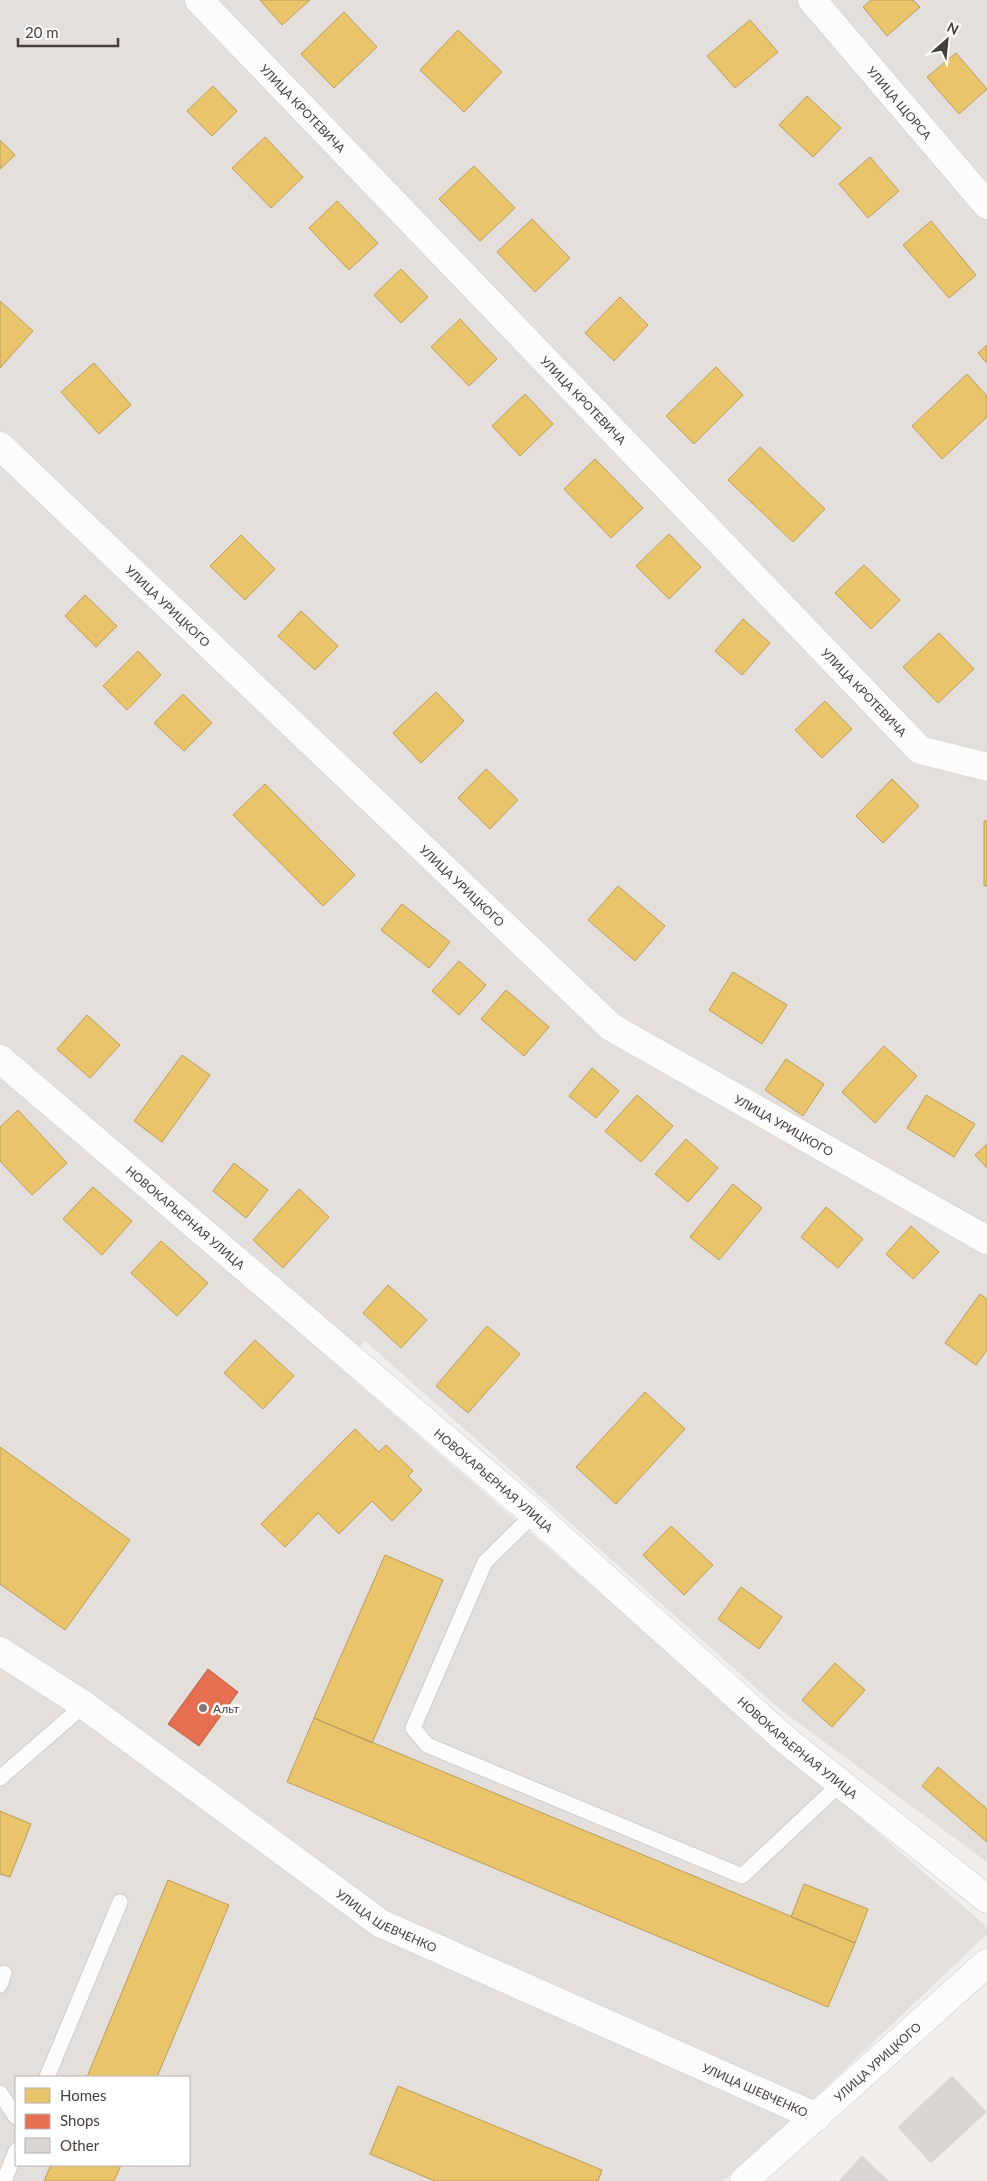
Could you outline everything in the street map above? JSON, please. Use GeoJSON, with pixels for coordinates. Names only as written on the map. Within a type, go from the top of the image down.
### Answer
{"type":"FeatureCollection","features":[{"type":"Feature","properties":{"kind":"street","name":"УЛИЦА КРОТЕВИЧА"},"geometry":{"type":"LineString","coordinates":[[199,0],[920,750],[987,767]]}},
{"type":"Feature","properties":{"kind":"street","name":"УЛИЦА ЩОРСА"},"geometry":{"type":"LineString","coordinates":[[812,0],[987,205]]}},
{"type":"Feature","properties":{"kind":"street","name":"УЛИЦА УРИЦКОГО"},"geometry":{"type":"LineString","coordinates":[[0,446],[611,1027],[987,1240]]}},
{"type":"Feature","properties":{"kind":"street","name":"НОВОКАРЬЕРНАЯ УЛИЦА"},"geometry":{"type":"LineString","coordinates":[[0,1059],[534,1514],[787,1741],[987,1900]]}},
{"type":"Feature","properties":{"kind":"street","name":"УЛИЦА ШЕВЧЕНКО"},"geometry":{"type":"LineString","coordinates":[[0,1651],[84,1705],[380,1923],[817,2117]]}},
{"type":"Feature","properties":{"kind":"street","name":"УЛИЦА УРИЦКОГО"},"geometry":{"type":"LineString","coordinates":[[744,2181],[987,1962]]}},
{"type":"Feature","properties":{"kind":"lane"},"geometry":{"type":"LineString","coordinates":[[534,1514],[485,1562],[413,1728],[427,1745],[742,1876],[840,1784]]}},
{"type":"Feature","properties":{"kind":"lane"},"geometry":{"type":"LineString","coordinates":[[0,1778],[84,1705]]}},
{"type":"Feature","properties":{"kind":"lane"},"geometry":{"type":"LineString","coordinates":[[47,2076],[120,1902]]}},
{"type":"Feature","properties":{"kind":"lane"},"geometry":{"type":"LineString","coordinates":[[0,2094],[15,2116]]}},
{"type":"Feature","properties":{"kind":"lane"},"geometry":{"type":"LineString","coordinates":[[4,2181],[15,2154]]}},
{"type":"Feature","properties":{"kind":"shaded area"},"geometry":{"type":"Polygon","coordinates":[[[0,0],[987,0],[987,1862],[781,1710],[365,1341],[340,1368],[987,1927],[987,1934],[759,2151],[723,2181],[0,2181],[0,0]]]}},
{"type":"Feature","properties":{"kind":"building: Homes"},"geometry":{"type":"Polygon","coordinates":[[[260,0],[310,0],[282,25],[260,0]]]}},
{"type":"Feature","properties":{"kind":"building: Homes"},"geometry":{"type":"Polygon","coordinates":[[[871,0],[913,0],[920,7],[887,36],[863,7],[871,0]]]}},
{"type":"Feature","properties":{"kind":"building: Homes"},"geometry":{"type":"Polygon","coordinates":[[[344,12],[377,47],[334,88],[301,54],[344,12]]]}},
{"type":"Feature","properties":{"kind":"building: Homes"},"geometry":{"type":"Polygon","coordinates":[[[750,20],[778,52],[735,88],[707,56],[750,20]]]}},
{"type":"Feature","properties":{"kind":"building: Homes"},"geometry":{"type":"Polygon","coordinates":[[[458,30],[502,72],[464,112],[420,70],[458,30]]]}},
{"type":"Feature","properties":{"kind":"building: Homes"},"geometry":{"type":"Polygon","coordinates":[[[956,53],[987,89],[959,114],[927,77],[956,53]]]}},
{"type":"Feature","properties":{"kind":"building: Homes"},"geometry":{"type":"Polygon","coordinates":[[[213,86],[237,111],[212,136],[187,111],[213,86]]]}},
{"type":"Feature","properties":{"kind":"building: Homes"},"geometry":{"type":"Polygon","coordinates":[[[807,96],[841,128],[813,157],[779,125],[807,96]]]}},
{"type":"Feature","properties":{"kind":"building: Homes"},"geometry":{"type":"Polygon","coordinates":[[[265,137],[303,177],[271,208],[232,168],[265,137]]]}},
{"type":"Feature","properties":{"kind":"building: Homes"},"geometry":{"type":"Polygon","coordinates":[[[0,140],[15,155],[0,169],[0,140]]]}},
{"type":"Feature","properties":{"kind":"building: Homes"},"geometry":{"type":"Polygon","coordinates":[[[870,157],[899,191],[868,218],[839,184],[870,157]]]}},
{"type":"Feature","properties":{"kind":"building: Homes"},"geometry":{"type":"Polygon","coordinates":[[[474,166],[515,208],[480,241],[439,199],[474,166]]]}},
{"type":"Feature","properties":{"kind":"building: Homes"},"geometry":{"type":"Polygon","coordinates":[[[337,201],[378,243],[349,270],[309,228],[337,201]]]}},
{"type":"Feature","properties":{"kind":"building: Homes"},"geometry":{"type":"Polygon","coordinates":[[[532,219],[570,258],[535,292],[497,252],[532,219]]]}},
{"type":"Feature","properties":{"kind":"building: Homes"},"geometry":{"type":"Polygon","coordinates":[[[931,221],[976,275],[949,298],[903,245],[931,221]]]}},
{"type":"Feature","properties":{"kind":"building: Homes"},"geometry":{"type":"Polygon","coordinates":[[[401,269],[428,297],[401,323],[374,295],[401,269]]]}},
{"type":"Feature","properties":{"kind":"building: Homes"},"geometry":{"type":"Polygon","coordinates":[[[620,297],[648,325],[614,361],[585,333],[620,297]]]}},
{"type":"Feature","properties":{"kind":"building: Homes"},"geometry":{"type":"Polygon","coordinates":[[[0,301],[33,331],[0,368],[0,301]]]}},
{"type":"Feature","properties":{"kind":"building: Homes"},"geometry":{"type":"Polygon","coordinates":[[[460,319],[497,359],[469,386],[431,347],[460,319]]]}},
{"type":"Feature","properties":{"kind":"building: Homes"},"geometry":{"type":"Polygon","coordinates":[[[987,345],[987,363],[978,353],[987,345]]]}},
{"type":"Feature","properties":{"kind":"building: Homes"},"geometry":{"type":"Polygon","coordinates":[[[94,363],[131,405],[99,434],[61,392],[94,363]]]}},
{"type":"Feature","properties":{"kind":"building: Homes"},"geometry":{"type":"Polygon","coordinates":[[[716,367],[743,395],[694,444],[666,416],[716,367]]]}},
{"type":"Feature","properties":{"kind":"building: Homes"},"geometry":{"type":"Polygon","coordinates":[[[967,374],[987,396],[987,417],[942,459],[912,426],[967,374]]]}},
{"type":"Feature","properties":{"kind":"building: Homes"},"geometry":{"type":"Polygon","coordinates":[[[525,394],[553,424],[520,456],[492,426],[525,394]]]}},
{"type":"Feature","properties":{"kind":"building: Homes"},"geometry":{"type":"Polygon","coordinates":[[[760,447],[825,509],[793,542],[728,480],[760,447]]]}},
{"type":"Feature","properties":{"kind":"building: Homes"},"geometry":{"type":"Polygon","coordinates":[[[595,459],[643,508],[611,538],[564,489],[595,459]]]}},
{"type":"Feature","properties":{"kind":"building: Homes"},"geometry":{"type":"Polygon","coordinates":[[[669,534],[701,567],[669,599],[636,566],[669,534]]]}},
{"type":"Feature","properties":{"kind":"building: Homes"},"geometry":{"type":"Polygon","coordinates":[[[241,535],[275,569],[245,600],[210,566],[241,535]]]}},
{"type":"Feature","properties":{"kind":"building: Homes"},"geometry":{"type":"Polygon","coordinates":[[[864,565],[900,600],[871,629],[835,593],[864,565]]]}},
{"type":"Feature","properties":{"kind":"building: Homes"},"geometry":{"type":"Polygon","coordinates":[[[85,595],[117,626],[96,647],[65,616],[85,595]]]}},
{"type":"Feature","properties":{"kind":"building: Homes"},"geometry":{"type":"Polygon","coordinates":[[[301,611],[338,646],[315,670],[278,636],[301,611]]]}},
{"type":"Feature","properties":{"kind":"building: Homes"},"geometry":{"type":"Polygon","coordinates":[[[743,619],[770,643],[742,675],[715,651],[743,619]]]}},
{"type":"Feature","properties":{"kind":"building: Homes"},"geometry":{"type":"Polygon","coordinates":[[[939,633],[974,669],[938,703],[903,667],[939,633]]]}},
{"type":"Feature","properties":{"kind":"building: Homes"},"geometry":{"type":"Polygon","coordinates":[[[138,651],[161,675],[127,710],[103,686],[138,651]]]}},
{"type":"Feature","properties":{"kind":"building: Homes"},"geometry":{"type":"Polygon","coordinates":[[[436,692],[464,721],[421,763],[393,733],[436,692]]]}},
{"type":"Feature","properties":{"kind":"building: Homes"},"geometry":{"type":"Polygon","coordinates":[[[183,694],[212,723],[184,751],[154,723],[183,694]]]}},
{"type":"Feature","properties":{"kind":"building: Homes"},"geometry":{"type":"Polygon","coordinates":[[[825,701],[852,729],[822,758],[795,730],[825,701]]]}},
{"type":"Feature","properties":{"kind":"building: Homes"},"geometry":{"type":"Polygon","coordinates":[[[486,769],[518,800],[490,829],[458,798],[486,769]]]}},
{"type":"Feature","properties":{"kind":"building: Homes"},"geometry":{"type":"Polygon","coordinates":[[[892,779],[919,806],[883,843],[856,816],[892,779]]]}},
{"type":"Feature","properties":{"kind":"building: Homes"},"geometry":{"type":"Polygon","coordinates":[[[265,784],[355,875],[323,906],[233,815],[265,784]]]}},
{"type":"Feature","properties":{"kind":"building: Homes"},"geometry":{"type":"Polygon","coordinates":[[[984,821],[987,821],[987,886],[984,886],[984,821]]]}},
{"type":"Feature","properties":{"kind":"building: Homes"},"geometry":{"type":"Polygon","coordinates":[[[618,886],[665,926],[635,961],[588,920],[618,886]]]}},
{"type":"Feature","properties":{"kind":"building: Homes"},"geometry":{"type":"Polygon","coordinates":[[[402,904],[450,942],[429,968],[381,930],[402,904]]]}},
{"type":"Feature","properties":{"kind":"building: Homes"},"geometry":{"type":"Polygon","coordinates":[[[459,961],[486,985],[459,1015],[432,991],[459,961]]]}},
{"type":"Feature","properties":{"kind":"building: Homes"},"geometry":{"type":"Polygon","coordinates":[[[733,972],[787,1005],[762,1044],[709,1010],[733,972]]]}},
{"type":"Feature","properties":{"kind":"building: Homes"},"geometry":{"type":"Polygon","coordinates":[[[506,990],[549,1027],[524,1056],[481,1019],[506,990]]]}},
{"type":"Feature","properties":{"kind":"building: Homes"},"geometry":{"type":"Polygon","coordinates":[[[87,1015],[120,1045],[90,1078],[57,1049],[87,1015]]]}},
{"type":"Feature","properties":{"kind":"building: Homes"},"geometry":{"type":"Polygon","coordinates":[[[884,1046],[917,1076],[875,1123],[842,1092],[884,1046]]]}},
{"type":"Feature","properties":{"kind":"building: Homes"},"geometry":{"type":"Polygon","coordinates":[[[182,1055],[210,1075],[162,1142],[134,1121],[182,1055]]]}},
{"type":"Feature","properties":{"kind":"building: Homes"},"geometry":{"type":"Polygon","coordinates":[[[786,1059],[824,1084],[803,1116],[765,1090],[786,1059]]]}},
{"type":"Feature","properties":{"kind":"building: Homes"},"geometry":{"type":"Polygon","coordinates":[[[592,1068],[619,1091],[596,1118],[569,1096],[592,1068]]]}},
{"type":"Feature","properties":{"kind":"building: Homes"},"geometry":{"type":"Polygon","coordinates":[[[637,1095],[673,1126],[641,1162],[605,1131],[637,1095]]]}},
{"type":"Feature","properties":{"kind":"building: Homes"},"geometry":{"type":"Polygon","coordinates":[[[926,1095],[975,1124],[954,1157],[907,1128],[926,1095]]]}},
{"type":"Feature","properties":{"kind":"building: Homes"},"geometry":{"type":"Polygon","coordinates":[[[18,1110],[67,1163],[32,1195],[0,1161],[0,1127],[18,1110]]]}},
{"type":"Feature","properties":{"kind":"building: Homes"},"geometry":{"type":"Polygon","coordinates":[[[686,1139],[718,1168],[688,1202],[655,1174],[686,1139]]]}},
{"type":"Feature","properties":{"kind":"building: Homes"},"geometry":{"type":"Polygon","coordinates":[[[987,1144],[987,1168],[975,1155],[987,1144]]]}},
{"type":"Feature","properties":{"kind":"building: Homes"},"geometry":{"type":"Polygon","coordinates":[[[234,1163],[268,1190],[246,1218],[213,1191],[234,1163]]]}},
{"type":"Feature","properties":{"kind":"building: Homes"},"geometry":{"type":"Polygon","coordinates":[[[733,1184],[762,1208],[719,1260],[690,1237],[733,1184]]]}},
{"type":"Feature","properties":{"kind":"building: Homes"},"geometry":{"type":"Polygon","coordinates":[[[93,1187],[132,1221],[102,1255],[63,1219],[93,1187]]]}},
{"type":"Feature","properties":{"kind":"building: Homes"},"geometry":{"type":"Polygon","coordinates":[[[299,1189],[329,1217],[283,1268],[253,1240],[299,1189]]]}},
{"type":"Feature","properties":{"kind":"building: Homes"},"geometry":{"type":"Polygon","coordinates":[[[826,1207],[863,1239],[838,1268],[801,1237],[826,1207]]]}},
{"type":"Feature","properties":{"kind":"building: Homes"},"geometry":{"type":"Polygon","coordinates":[[[911,1226],[939,1252],[913,1279],[886,1254],[911,1226]]]}},
{"type":"Feature","properties":{"kind":"building: Homes"},"geometry":{"type":"Polygon","coordinates":[[[161,1241],[208,1283],[177,1316],[131,1273],[161,1241]]]}},
{"type":"Feature","properties":{"kind":"building: Homes"},"geometry":{"type":"Polygon","coordinates":[[[388,1285],[427,1320],[401,1348],[363,1313],[388,1285]]]}},
{"type":"Feature","properties":{"kind":"building: Homes"},"geometry":{"type":"Polygon","coordinates":[[[980,1294],[987,1299],[987,1350],[976,1365],[945,1343],[980,1294]]]}},
{"type":"Feature","properties":{"kind":"building: Homes"},"geometry":{"type":"Polygon","coordinates":[[[487,1326],[520,1354],[468,1413],[436,1386],[487,1326]]]}},
{"type":"Feature","properties":{"kind":"building: Homes"},"geometry":{"type":"Polygon","coordinates":[[[255,1340],[294,1376],[263,1409],[224,1373],[255,1340]]]}},
{"type":"Feature","properties":{"kind":"building: Homes"},"geometry":{"type":"Polygon","coordinates":[[[645,1392],[685,1429],[616,1504],[576,1467],[645,1392]]]}},
{"type":"Feature","properties":{"kind":"building: Homes"},"geometry":{"type":"Polygon","coordinates":[[[355,1429],[379,1452],[386,1445],[413,1471],[408,1476],[422,1490],[392,1521],[372,1501],[339,1534],[318,1513],[285,1547],[261,1524],[355,1429]]]}},
{"type":"Feature","properties":{"kind":"building: Homes"},"geometry":{"type":"Polygon","coordinates":[[[0,1447],[130,1540],[65,1630],[0,1584],[0,1447]]]}},
{"type":"Feature","properties":{"kind":"building: Homes"},"geometry":{"type":"Polygon","coordinates":[[[671,1526],[713,1565],[684,1595],[643,1555],[671,1526]]]}},
{"type":"Feature","properties":{"kind":"building: Homes"},"geometry":{"type":"Polygon","coordinates":[[[385,1555],[443,1580],[372,1743],[314,1718],[385,1555]]]}},
{"type":"Feature","properties":{"kind":"building: Homes"},"geometry":{"type":"Polygon","coordinates":[[[741,1587],[782,1617],[759,1649],[718,1619],[741,1587]]]}},
{"type":"Feature","properties":{"kind":"building: Homes"},"geometry":{"type":"Polygon","coordinates":[[[835,1663],[865,1690],[832,1727],[802,1700],[835,1663]]]}},
{"type":"Feature","properties":{"kind":"building: Homes"},"geometry":{"type":"Polygon","coordinates":[[[314,1718],[855,1943],[828,2007],[287,1782],[314,1718]]]}},
{"type":"Feature","properties":{"kind":"building: Homes"},"geometry":{"type":"Polygon","coordinates":[[[938,1767],[987,1809],[987,1842],[922,1786],[938,1767]]]}},
{"type":"Feature","properties":{"kind":"building: Homes"},"geometry":{"type":"Polygon","coordinates":[[[0,1811],[31,1824],[10,1877],[0,1874],[0,1811]]]}},
{"type":"Feature","properties":{"kind":"building: Homes"},"geometry":{"type":"Polygon","coordinates":[[[168,1880],[229,1905],[157,2076],[87,2076],[168,1880]]]}},
{"type":"Feature","properties":{"kind":"building: Homes"},"geometry":{"type":"Polygon","coordinates":[[[804,1884],[868,1909],[855,1943],[791,1917],[804,1884]]]}},
{"type":"Feature","properties":{"kind":"building: Homes"},"geometry":{"type":"Polygon","coordinates":[[[398,2086],[602,2170],[598,2181],[435,2181],[370,2154],[398,2086]]]}},
{"type":"Feature","properties":{"kind":"building: Homes"},"geometry":{"type":"Polygon","coordinates":[[[51,2166],[121,2166],[114,2181],[44,2181],[51,2166]]]}},
{"type":"Feature","properties":{"kind":"building: Shops","name":"Альт"},"geometry":{"type":"Polygon","coordinates":[[[208,1669],[238,1692],[199,1746],[168,1724],[208,1669]]]}},
{"type":"Feature","properties":{"kind":"building: Other"},"geometry":{"type":"Polygon","coordinates":[[[952,2076],[986,2112],[931,2163],[898,2127],[952,2076]]]}},
{"type":"Feature","properties":{"kind":"building: Other"},"geometry":{"type":"Polygon","coordinates":[[[862,2156],[888,2181],[839,2181],[862,2156]]]}},
{"type":"Feature","properties":{"kind":"place","name":"Альт"},"geometry":{"type":"Point","coordinates":[203,1708]}}]}
